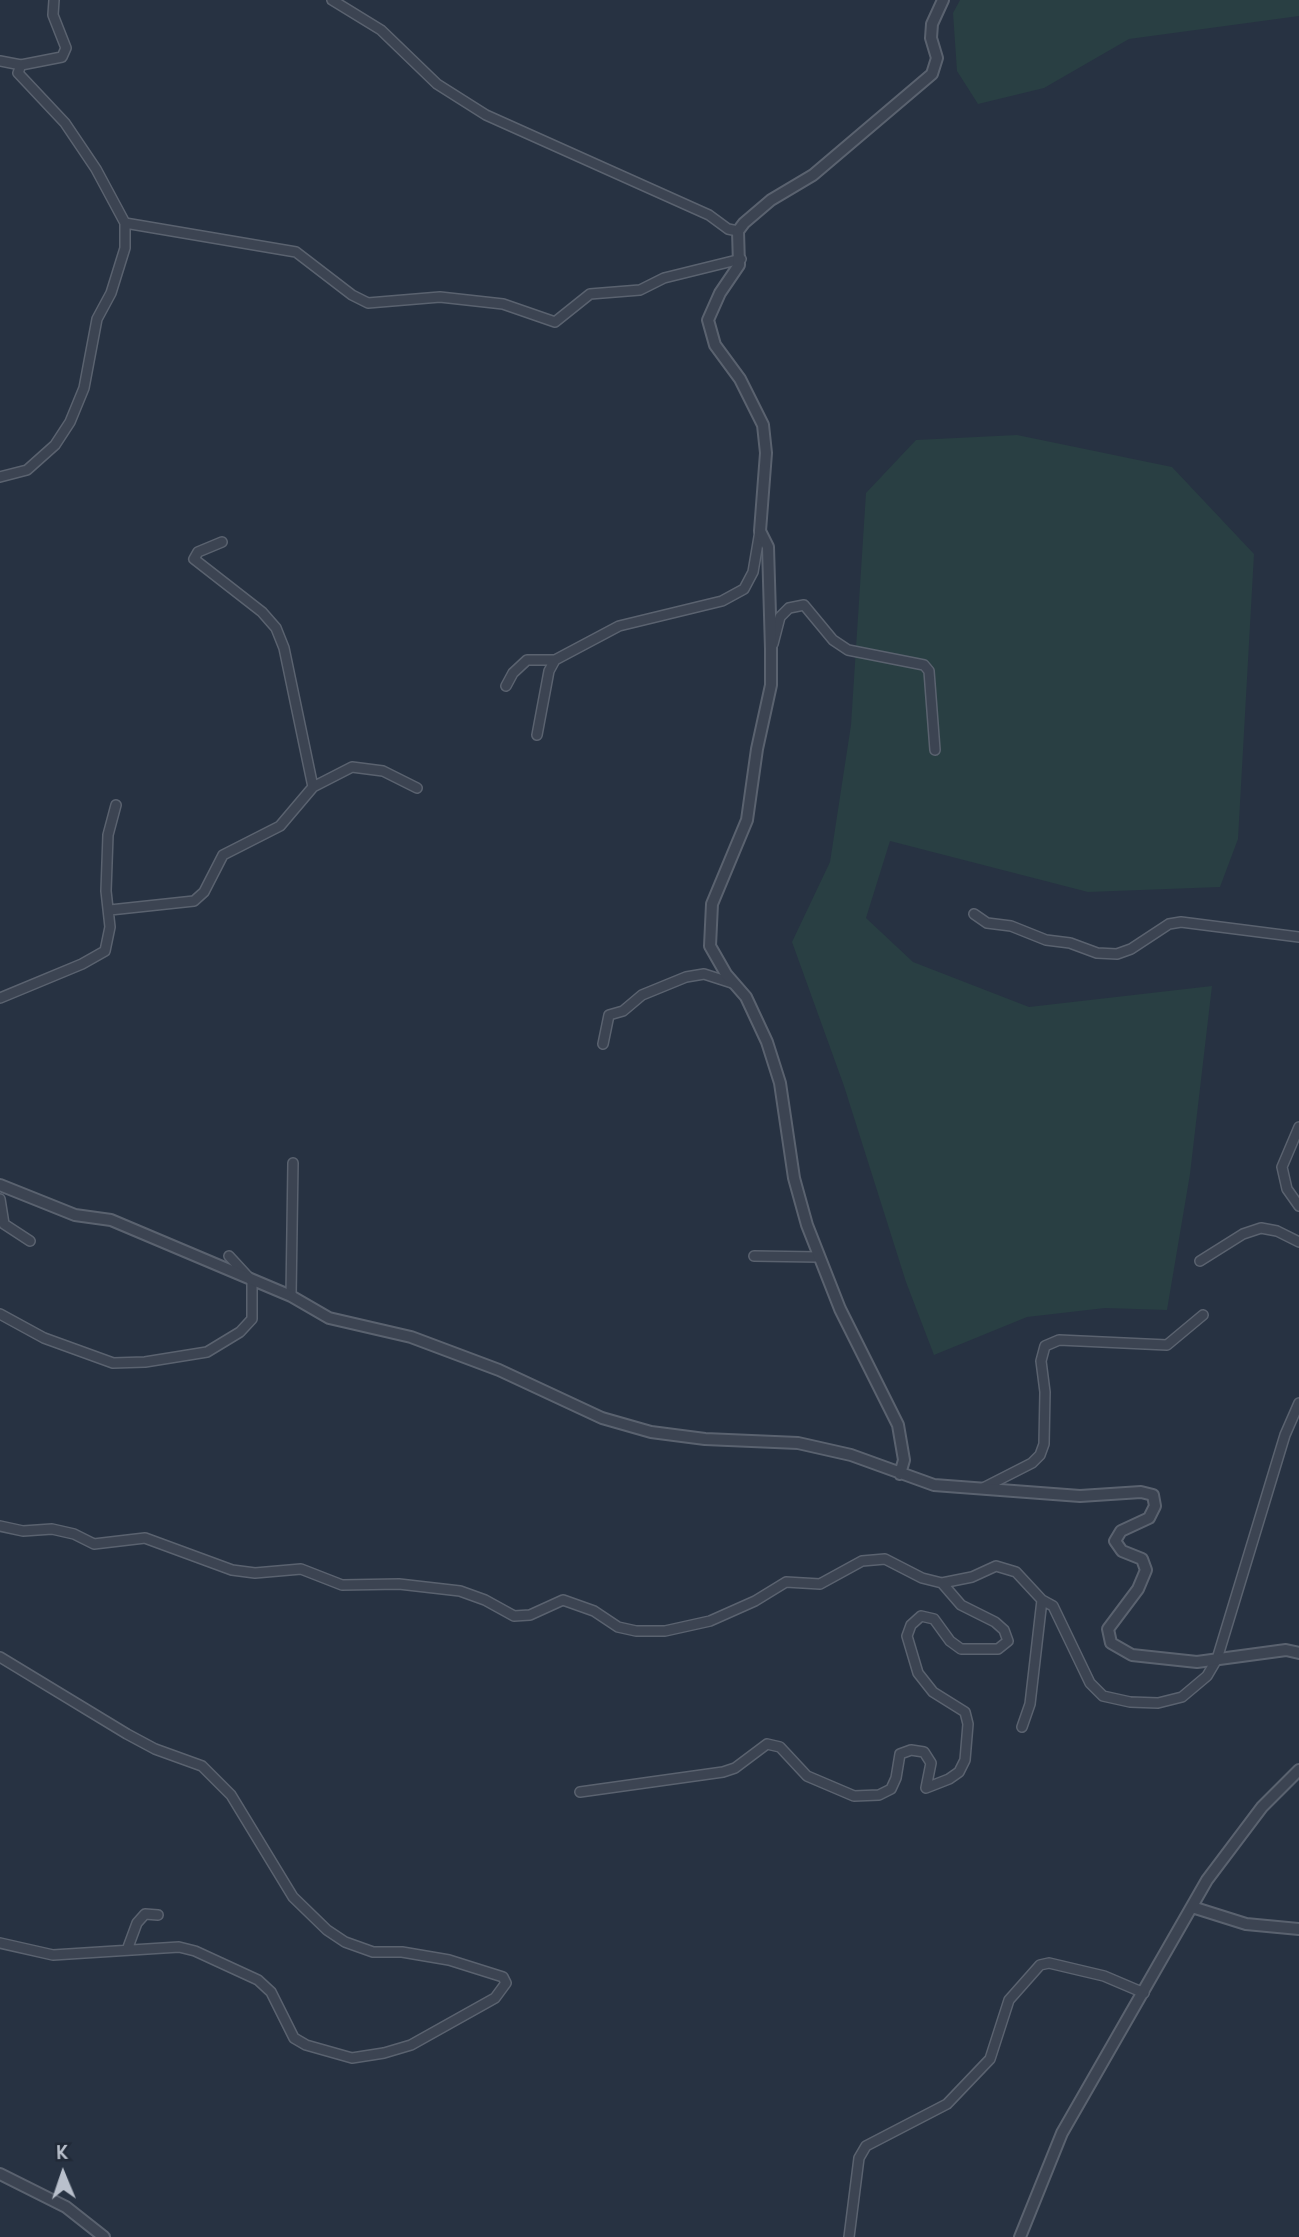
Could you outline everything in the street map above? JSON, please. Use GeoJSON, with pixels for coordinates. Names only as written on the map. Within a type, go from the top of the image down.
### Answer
{"type":"FeatureCollection","features":[{"type":"Feature","properties":{"kind":"street"},"geometry":{"type":"LineString","coordinates":[[0,61],[21,65],[62,57],[66,48],[53,15],[54,0]]}},
{"type":"Feature","properties":{"kind":"street"},"geometry":{"type":"LineString","coordinates":[[332,0],[381,30],[437,84],[486,114],[709,215],[728,229],[738,231]]}},
{"type":"Feature","properties":{"kind":"street"},"geometry":{"type":"LineString","coordinates":[[738,231],[771,200],[813,175],[926,82],[936,65],[931,31],[943,0]]}},
{"type":"Feature","properties":{"kind":"street"},"geometry":{"type":"LineString","coordinates":[[0,477],[27,470],[55,446],[70,422],[84,388],[97,318],[111,293],[125,248],[125,223],[96,169],[65,123],[18,73],[21,65]]}},
{"type":"Feature","properties":{"kind":"street"},"geometry":{"type":"LineString","coordinates":[[125,223],[296,252],[352,295],[368,303],[440,297],[503,304],[555,322],[590,294],[640,290],[664,278],[741,259]]}},
{"type":"Feature","properties":{"kind":"street"},"geometry":{"type":"LineString","coordinates":[[506,686],[513,673],[527,660],[555,660],[619,626],[722,601],[744,589],[752,572],[760,531],[761,490],[766,453],[764,425],[740,379],[715,345],[708,320],[720,293],[741,259],[738,231]]}},
{"type":"Feature","properties":{"kind":"street"},"geometry":{"type":"LineString","coordinates":[[760,531],[768,547],[771,685],[757,749],[747,820],[709,916],[710,946],[761,1027],[780,1083],[794,1178],[818,1257],[898,1425],[904,1452],[900,1474]]}},
{"type":"Feature","properties":{"kind":"street"},"geometry":{"type":"LineString","coordinates":[[222,542],[198,552],[194,559],[262,612],[276,628],[284,648],[313,787]]}},
{"type":"Feature","properties":{"kind":"street"},"geometry":{"type":"LineString","coordinates":[[771,649],[780,617],[789,608],[804,605],[833,640],[848,650],[924,665],[929,671],[935,750]]}},
{"type":"Feature","properties":{"kind":"street"},"geometry":{"type":"LineString","coordinates":[[537,735],[549,671],[555,660]]}},
{"type":"Feature","properties":{"kind":"street"},"geometry":{"type":"LineString","coordinates":[[110,910],[194,901],[204,892],[223,855],[280,826],[313,787],[352,767],[362,766],[383,771],[417,788]]}},
{"type":"Feature","properties":{"kind":"street"},"geometry":{"type":"LineString","coordinates":[[0,998],[99,956],[108,945],[108,835],[116,806]]}},
{"type":"Feature","properties":{"kind":"street"},"geometry":{"type":"LineString","coordinates":[[974,914],[988,923],[1011,926],[1046,940],[1070,943],[1097,953],[1117,954],[1131,949],[1169,924],[1181,922],[1299,937]]}},
{"type":"Feature","properties":{"kind":"street"},"geometry":{"type":"LineString","coordinates":[[603,1044],[609,1015],[623,1011],[642,995],[686,977],[704,974],[737,985]]}},
{"type":"Feature","properties":{"kind":"street"},"geometry":{"type":"LineString","coordinates":[[1299,1127],[1282,1167],[1287,1189],[1299,1206]]}},
{"type":"Feature","properties":{"kind":"street"},"geometry":{"type":"LineString","coordinates":[[291,1296],[293,1163]]}},
{"type":"Feature","properties":{"kind":"street"},"geometry":{"type":"LineString","coordinates":[[0,1185],[75,1215],[111,1220],[291,1296],[329,1318],[411,1337],[499,1370],[602,1418],[639,1429],[705,1439],[798,1443],[851,1455],[934,1485],[1080,1496],[1141,1492],[1153,1495],[1155,1506],[1149,1518],[1122,1531],[1115,1541],[1122,1551],[1142,1559],[1146,1570],[1138,1589],[1108,1629],[1111,1643],[1132,1655],[1197,1662],[1286,1650],[1299,1653]]}},
{"type":"Feature","properties":{"kind":"street"},"geometry":{"type":"LineString","coordinates":[[0,1199],[4,1224],[30,1241]]}},
{"type":"Feature","properties":{"kind":"street"},"geometry":{"type":"LineString","coordinates":[[1200,1261],[1243,1234],[1261,1228],[1277,1231],[1299,1242]]}},
{"type":"Feature","properties":{"kind":"street"},"geometry":{"type":"LineString","coordinates":[[0,1314],[44,1338],[113,1363],[145,1362],[207,1352],[240,1332],[252,1319],[252,1281],[229,1256]]}},
{"type":"Feature","properties":{"kind":"street"},"geometry":{"type":"LineString","coordinates":[[754,1256],[818,1257]]}},
{"type":"Feature","properties":{"kind":"street"},"geometry":{"type":"LineString","coordinates":[[983,1488],[1032,1463],[1040,1455],[1044,1444],[1045,1392],[1041,1361],[1045,1346],[1059,1340],[1167,1345],[1203,1315]]}},
{"type":"Feature","properties":{"kind":"street"},"geometry":{"type":"LineString","coordinates":[[0,1526],[23,1531],[52,1529],[74,1534],[94,1544],[145,1538],[232,1570],[254,1573],[301,1569],[342,1585],[398,1584],[460,1591],[485,1600],[514,1616],[530,1615],[563,1600],[594,1611],[618,1628],[636,1631],[665,1630],[710,1621],[755,1601],[786,1582],[820,1584],[863,1561],[885,1559],[922,1578],[942,1583],[972,1577],[996,1566],[1016,1572],[1042,1600],[1053,1606],[1090,1682],[1103,1696],[1130,1702],[1158,1703],[1182,1697],[1208,1676],[1217,1659],[1285,1435],[1299,1403]]}},
{"type":"Feature","properties":{"kind":"street"},"geometry":{"type":"LineString","coordinates":[[580,1792],[723,1772],[736,1768],[767,1744],[780,1747],[807,1776],[854,1796],[879,1795],[891,1789],[896,1778],[900,1754],[911,1750],[924,1752],[931,1763],[926,1787],[949,1779],[959,1772],[965,1760],[968,1724],[965,1712],[933,1692],[918,1673],[907,1636],[911,1625],[921,1616],[934,1619],[950,1641],[961,1649],[998,1649],[1008,1641],[1004,1630],[995,1622],[961,1605],[942,1583]]}},
{"type":"Feature","properties":{"kind":"street"},"geometry":{"type":"LineString","coordinates":[[1023,1727],[1030,1704],[1042,1600]]}},
{"type":"Feature","properties":{"kind":"street"},"geometry":{"type":"LineString","coordinates":[[0,1657],[127,1734],[155,1749],[202,1766],[231,1795],[293,1897],[327,1930],[345,1942],[373,1952],[402,1952],[449,1959],[503,1977],[506,1983],[495,1998],[411,2045],[352,2058],[306,2045],[294,2038],[271,1992],[258,1980],[179,1947],[52,1955],[0,1943]]}},
{"type":"Feature","properties":{"kind":"street"},"geometry":{"type":"LineString","coordinates":[[1020,2237],[1062,2133],[1207,1880],[1262,1807],[1299,1770]]}},
{"type":"Feature","properties":{"kind":"street"},"geometry":{"type":"LineString","coordinates":[[1192,1907],[1246,1924],[1299,1929]]}},
{"type":"Feature","properties":{"kind":"street"},"geometry":{"type":"LineString","coordinates":[[127,1950],[136,1923],[145,1914],[158,1915]]}},
{"type":"Feature","properties":{"kind":"street"},"geometry":{"type":"LineString","coordinates":[[849,2237],[859,2158],[866,2146],[947,2104],[990,2059],[1009,2000],[1040,1965],[1049,1963],[1104,1976],[1144,1993]]}},
{"type":"Feature","properties":{"kind":"street"},"geometry":{"type":"LineString","coordinates":[[0,2174],[66,2207],[104,2237]]}},
{"type":"Feature","properties":{"kind":"green space"},"geometry":{"type":"Polygon","coordinates":[[[960,0],[1299,0],[1299,16],[1129,39],[1044,88],[978,104],[957,71],[953,13],[960,0]]]}},
{"type":"Feature","properties":{"kind":"green space"},"geometry":{"type":"Polygon","coordinates":[[[1017,435],[1172,467],[1254,554],[1238,839],[1220,887],[1088,892],[890,841],[866,918],[913,962],[1029,1007],[1212,986],[1190,1174],[1167,1310],[1105,1308],[1027,1317],[934,1355],[906,1282],[844,1086],[792,942],[830,862],[851,725],[866,493],[916,440],[1017,435]]]}}]}
